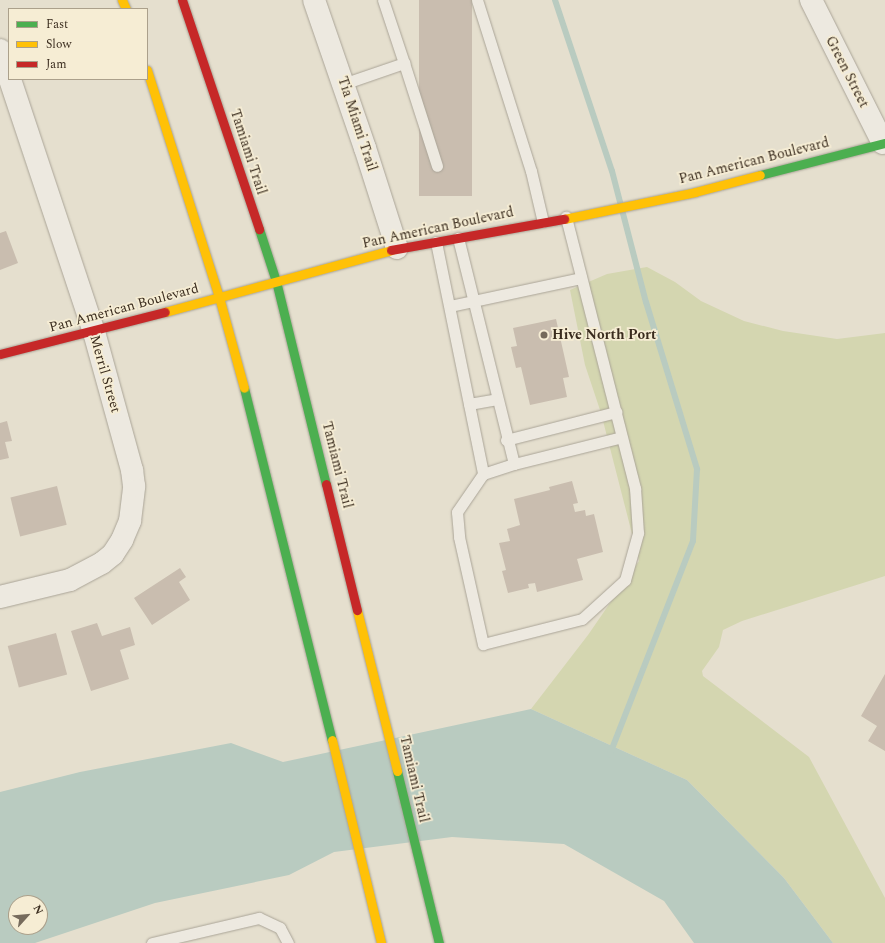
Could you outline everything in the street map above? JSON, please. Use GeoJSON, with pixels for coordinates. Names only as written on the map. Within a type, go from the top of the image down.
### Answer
{"type":"FeatureCollection","features":[{"type":"Feature","properties":{"kind":"main road","name":"Tamiami Trail"},"geometry":{"type":"LineString","coordinates":[[182,0],[276,281],[374,673],[439,943]]}},
{"type":"Feature","properties":{"kind":"main road"},"geometry":{"type":"LineString","coordinates":[[148,73],[219,296],[272,494],[381,943]]}},
{"type":"Feature","properties":{"kind":"main road","name":"Pan American Boulevard"},"geometry":{"type":"LineString","coordinates":[[0,354],[94,332],[219,296],[397,248],[566,217],[591,214],[659,198],[695,192],[884,143]]}},
{"type":"Feature","properties":{"kind":"street","name":"Tia Miami Trail"},"geometry":{"type":"LineString","coordinates":[[314,0],[397,248]]}},
{"type":"Feature","properties":{"kind":"street","name":"Green Street"},"geometry":{"type":"LineString","coordinates":[[811,0],[884,143]]}},
{"type":"Feature","properties":{"kind":"street","name":"Merril Street"},"geometry":{"type":"LineString","coordinates":[[0,50],[8,75]]}},
{"type":"Feature","properties":{"kind":"street","name":"Merril Street"},"geometry":{"type":"LineString","coordinates":[[0,597],[70,580],[88,572],[113,554],[130,521],[134,486],[132,470],[94,332],[10,80]]}},
{"type":"Feature","properties":{"kind":"lane"},"geometry":{"type":"LineString","coordinates":[[383,0],[437,166]]}},
{"type":"Feature","properties":{"kind":"lane"},"geometry":{"type":"LineString","coordinates":[[477,0],[531,171],[543,222]]}},
{"type":"Feature","properties":{"kind":"lane"},"geometry":{"type":"LineString","coordinates":[[343,84],[404,63]]}},
{"type":"Feature","properties":{"kind":"lane"},"geometry":{"type":"LineString","coordinates":[[566,217],[635,488],[638,534],[625,580],[582,619],[483,644],[459,537],[457,512],[483,474],[514,464],[622,437]]}},
{"type":"Feature","properties":{"kind":"lane"},"geometry":{"type":"LineString","coordinates":[[458,238],[506,440],[514,464]]}},
{"type":"Feature","properties":{"kind":"lane"},"geometry":{"type":"LineString","coordinates":[[436,242],[483,474]]}},
{"type":"Feature","properties":{"kind":"lane"},"geometry":{"type":"LineString","coordinates":[[450,306],[581,278]]}},
{"type":"Feature","properties":{"kind":"lane"},"geometry":{"type":"LineString","coordinates":[[470,404],[496,399]]}},
{"type":"Feature","properties":{"kind":"lane"},"geometry":{"type":"LineString","coordinates":[[506,440],[616,412]]}},
{"type":"Feature","properties":{"kind":"lane"},"geometry":{"type":"LineString","coordinates":[[152,943],[259,918],[270,921],[280,928],[288,943]]}},
{"type":"Feature","properties":{"kind":"green space"},"geometry":{"type":"Polygon","coordinates":[[[647,267],[675,282],[701,301],[744,321],[783,331],[837,339],[885,333],[885,576],[742,621],[723,630],[719,647],[702,671],[703,676],[809,757],[885,898],[885,943],[833,943],[784,878],[687,780],[531,709],[588,635],[639,561],[601,413],[585,365],[570,290],[607,274],[647,267]]]}},
{"type":"Feature","properties":{"kind":"shaded area"},"geometry":{"type":"Polygon","coordinates":[[[531,709],[687,780],[784,878],[833,943],[694,943],[664,901],[564,844],[452,837],[334,852],[289,875],[155,903],[35,943],[0,943],[0,792],[80,772],[231,743],[283,762],[531,709]]]}},
{"type":"Feature","properties":{"kind":"building"},"geometry":{"type":"Polygon","coordinates":[[[419,0],[472,0],[472,196],[419,196],[419,0]]]}},
{"type":"Feature","properties":{"kind":"building"},"geometry":{"type":"Polygon","coordinates":[[[6,231],[18,263],[0,270],[0,233],[6,231]]]}},
{"type":"Feature","properties":{"kind":"building"},"geometry":{"type":"Polygon","coordinates":[[[556,319],[569,377],[563,378],[567,397],[530,405],[521,367],[516,368],[511,347],[517,346],[513,328],[556,319]]]}},
{"type":"Feature","properties":{"kind":"building"},"geometry":{"type":"Polygon","coordinates":[[[7,421],[12,441],[5,442],[9,458],[0,460],[0,423],[7,421]]]}},
{"type":"Feature","properties":{"kind":"building"},"geometry":{"type":"Polygon","coordinates":[[[572,481],[578,503],[573,504],[575,512],[585,510],[586,516],[594,514],[603,552],[577,559],[583,580],[537,592],[535,583],[528,584],[529,588],[508,593],[502,571],[506,570],[499,543],[510,541],[507,529],[520,525],[514,499],[550,490],[549,487],[572,481]]]}},
{"type":"Feature","properties":{"kind":"building"},"geometry":{"type":"Polygon","coordinates":[[[57,486],[67,525],[20,536],[10,498],[57,486]]]}},
{"type":"Feature","properties":{"kind":"building"},"geometry":{"type":"Polygon","coordinates":[[[180,568],[186,577],[179,582],[190,600],[152,625],[134,598],[180,568]]]}},
{"type":"Feature","properties":{"kind":"building"},"geometry":{"type":"Polygon","coordinates":[[[97,623],[102,636],[130,627],[135,645],[120,650],[129,679],[91,691],[71,631],[97,623]]]}},
{"type":"Feature","properties":{"kind":"building"},"geometry":{"type":"Polygon","coordinates":[[[56,633],[67,675],[19,687],[8,646],[56,633]]]}},
{"type":"Feature","properties":{"kind":"building"},"geometry":{"type":"Polygon","coordinates":[[[885,674],[885,751],[868,741],[877,726],[861,716],[885,674]]]}},
{"type":"Feature","properties":{"kind":"waterway"},"geometry":{"type":"LineString","coordinates":[[555,0],[612,171],[646,302],[697,469],[693,541],[610,754]]}},
{"type":"Feature","properties":{"kind":"traffic: fast"},"geometry":{"type":"LineString","coordinates":[[760,175],[885,143]]}},
{"type":"Feature","properties":{"kind":"traffic: fast"},"geometry":{"type":"LineString","coordinates":[[259,229],[276,281],[326,484]]}},
{"type":"Feature","properties":{"kind":"traffic: fast"},"geometry":{"type":"LineString","coordinates":[[244,388],[332,740]]}},
{"type":"Feature","properties":{"kind":"traffic: fast"},"geometry":{"type":"LineString","coordinates":[[397,771],[439,943]]}},
{"type":"Feature","properties":{"kind":"traffic: slow"},"geometry":{"type":"LineString","coordinates":[[122,0],[126,8]]}},
{"type":"Feature","properties":{"kind":"traffic: slow"},"geometry":{"type":"LineString","coordinates":[[148,73],[219,297],[244,388]]}},
{"type":"Feature","properties":{"kind":"traffic: slow"},"geometry":{"type":"LineString","coordinates":[[564,219],[695,192],[760,175]]}},
{"type":"Feature","properties":{"kind":"traffic: slow"},"geometry":{"type":"LineString","coordinates":[[165,312],[391,250]]}},
{"type":"Feature","properties":{"kind":"traffic: slow"},"geometry":{"type":"LineString","coordinates":[[357,610],[397,771]]}},
{"type":"Feature","properties":{"kind":"traffic: slow"},"geometry":{"type":"LineString","coordinates":[[332,740],[381,943]]}},
{"type":"Feature","properties":{"kind":"traffic: jam"},"geometry":{"type":"LineString","coordinates":[[182,0],[259,229]]}},
{"type":"Feature","properties":{"kind":"traffic: jam"},"geometry":{"type":"LineString","coordinates":[[391,250],[564,219]]}},
{"type":"Feature","properties":{"kind":"traffic: jam"},"geometry":{"type":"LineString","coordinates":[[0,354],[165,312]]}},
{"type":"Feature","properties":{"kind":"traffic: jam"},"geometry":{"type":"LineString","coordinates":[[326,484],[357,610]]}},
{"type":"Feature","properties":{"kind":"place","name":"Hive North Port"},"geometry":{"type":"Point","coordinates":[544,335]}}]}
